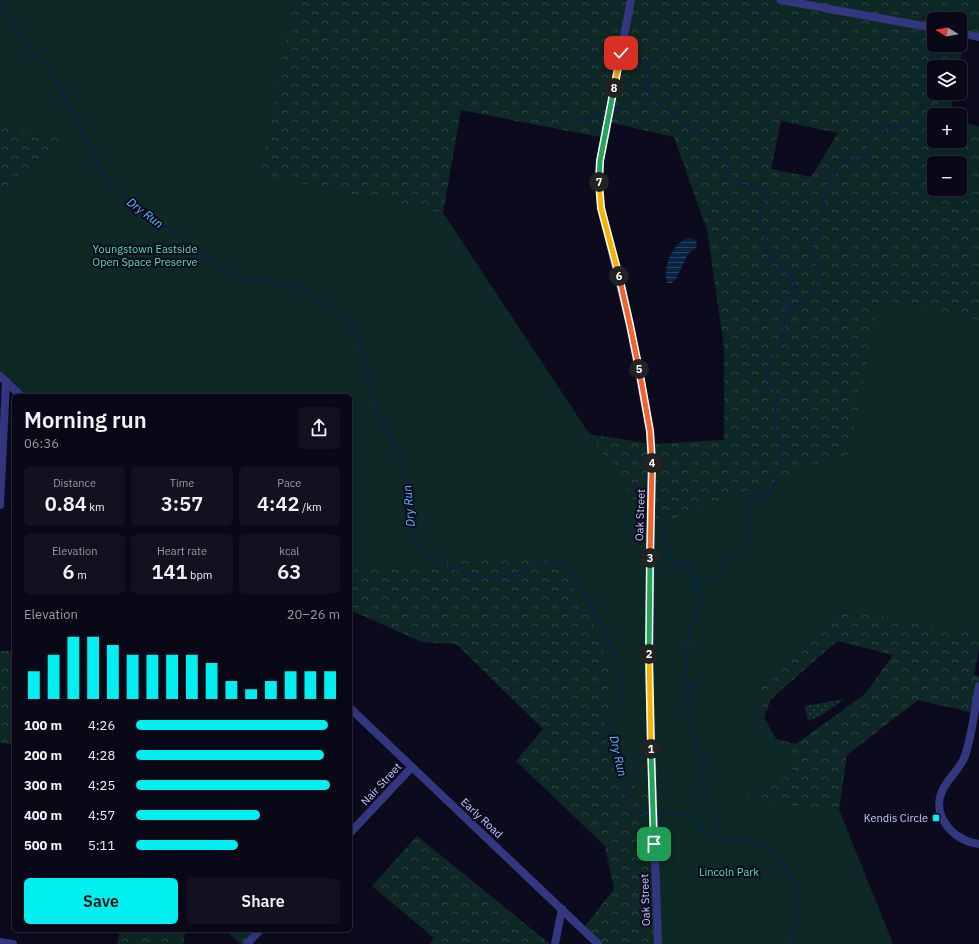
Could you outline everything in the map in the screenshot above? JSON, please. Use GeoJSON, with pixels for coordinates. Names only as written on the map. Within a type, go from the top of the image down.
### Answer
{"type":"FeatureCollection","features":[{"type":"Feature","properties":{"kind":"street","name":"Oak Street"},"geometry":{"type":"LineString","coordinates":[[631,0],[599,170],[599,195],[630,325],[650,431],[652,454],[649,675],[655,892],[658,944]]}},
{"type":"Feature","properties":{"kind":"street"},"geometry":{"type":"LineString","coordinates":[[782,0],[927,27]]}},
{"type":"Feature","properties":{"kind":"street"},"geometry":{"type":"LineString","coordinates":[[967,34],[979,37]]}},
{"type":"Feature","properties":{"kind":"street"},"geometry":{"type":"LineString","coordinates":[[3,379],[19,394]]}},
{"type":"Feature","properties":{"kind":"street"},"geometry":{"type":"LineString","coordinates":[[0,504],[3,379]]}},
{"type":"Feature","properties":{"kind":"street"},"geometry":{"type":"LineString","coordinates":[[979,686],[965,755],[959,767],[942,789],[939,805],[941,815],[947,827],[961,838],[979,844]]}},
{"type":"Feature","properties":{"kind":"street","name":"Early Road"},"geometry":{"type":"LineString","coordinates":[[352,710],[598,944]]}},
{"type":"Feature","properties":{"kind":"street","name":"Nair Street"},"geometry":{"type":"LineString","coordinates":[[352,831],[412,767]]}},
{"type":"Feature","properties":{"kind":"street"},"geometry":{"type":"LineString","coordinates":[[555,944],[562,909]]}},
{"type":"Feature","properties":{"kind":"street"},"geometry":{"type":"LineString","coordinates":[[247,944],[258,932]]}},
{"type":"Feature","properties":{"kind":"street"},"geometry":{"type":"LineString","coordinates":[[0,942],[13,944]]}},
{"type":"Feature","properties":{"kind":"green space","name":"Lincoln Park"},"geometry":{"type":"Polygon","coordinates":[[[0,0],[979,0],[979,37],[967,34],[967,12],[927,12],[927,52],[962,52],[960,60],[927,60],[927,100],[953,100],[951,108],[927,108],[927,148],[967,148],[967,123],[979,126],[979,649],[974,675],[979,676],[979,686],[974,713],[918,700],[847,755],[839,810],[893,944],[598,944],[583,929],[614,889],[605,846],[516,761],[543,729],[456,644],[422,642],[352,611],[352,394],[315,394],[0,376],[0,0]],[[461,110],[443,213],[589,434],[651,444],[724,440],[724,347],[707,230],[674,137],[608,122],[605,138],[461,110]],[[781,121],[771,169],[811,177],[838,133],[781,121]],[[837,641],[771,699],[764,718],[776,739],[796,744],[865,694],[893,655],[837,641]]]}},
{"type":"Feature","properties":{"kind":"green space","name":"Youngstown Eastside Open Space Preserve"},"geometry":{"type":"Polygon","coordinates":[[[0,0],[294,0],[260,175],[443,213],[651,527],[849,454],[879,300],[979,320],[979,634],[844,609],[761,686],[764,718],[794,772],[739,801],[839,810],[893,944],[658,944],[653,800],[611,767],[604,727],[610,696],[610,670],[593,625],[565,572],[547,555],[352,569],[352,394],[19,394],[0,376],[0,193],[66,138],[0,126],[0,0]]]}},
{"type":"Feature","properties":{"kind":"green space"},"geometry":{"type":"Polygon","coordinates":[[[0,651],[12,651],[12,744],[0,743],[0,651]]]}},
{"type":"Feature","properties":{"kind":"green space"},"geometry":{"type":"Polygon","coordinates":[[[845,699],[820,716],[808,721],[805,706],[845,699]]]}},
{"type":"Feature","properties":{"kind":"green space"},"geometry":{"type":"Polygon","coordinates":[[[417,836],[550,944],[429,944],[434,938],[372,886],[417,836]]]}},
{"type":"Feature","properties":{"kind":"green space"},"geometry":{"type":"Polygon","coordinates":[[[120,932],[186,932],[183,944],[117,944],[120,932]]]}},
{"type":"Feature","properties":{"kind":"green space"},"geometry":{"type":"Polygon","coordinates":[[[227,932],[258,932],[247,944],[240,944],[227,932]]]}},
{"type":"Feature","properties":{"kind":"water"},"geometry":{"type":"Polygon","coordinates":[[[688,238],[696,240],[697,247],[688,254],[676,279],[672,283],[667,283],[666,270],[670,256],[677,245],[688,238]]]}},
{"type":"Feature","properties":{"kind":"waterway","name":"Dry Run"},"geometry":{"type":"LineString","coordinates":[[4,0],[4,7],[29,50],[46,64],[85,135],[99,166],[114,189],[153,217],[213,264],[245,281],[280,282],[302,289],[344,317],[356,335],[380,418],[401,456],[407,484],[407,517],[412,537],[433,560],[462,572],[493,578],[513,575],[538,563],[554,562],[572,571],[614,649],[621,675],[620,698],[614,709],[611,728],[617,762],[627,797],[638,813],[652,816]]}},
{"type":"Feature","properties":{"kind":"waterway"},"geometry":{"type":"LineString","coordinates":[[944,12],[953,0]]}},
{"type":"Feature","properties":{"kind":"waterway"},"geometry":{"type":"LineString","coordinates":[[786,314],[808,294],[818,278],[819,270],[812,253],[812,246],[820,227],[824,200],[832,178],[846,159],[852,156],[863,156],[875,133],[887,127],[898,128],[907,123],[919,111],[927,93],[932,71],[933,52]]}},
{"type":"Feature","properties":{"kind":"waterway"},"geometry":{"type":"LineString","coordinates":[[663,57],[648,63],[645,70],[647,86],[652,96],[659,104],[677,117],[692,133],[705,136],[723,148],[726,154],[730,173],[742,185],[759,190],[763,193],[764,197],[761,207],[761,225],[766,235],[764,248],[767,253],[788,273],[794,283],[793,291],[786,309],[782,340],[766,371],[768,381],[778,396],[778,402],[773,416],[780,452],[778,475],[772,489],[767,495],[755,497],[749,501],[746,507],[747,518],[755,526],[755,528],[750,531],[744,548],[728,558],[718,575],[709,583],[692,586],[700,603],[690,629],[684,681],[685,687],[692,684],[694,687],[684,704],[694,718],[691,732],[692,738],[707,765],[699,779],[705,787],[718,818],[713,834]]}},
{"type":"Feature","properties":{"kind":"waterway"},"geometry":{"type":"LineString","coordinates":[[612,112],[624,107],[647,86]]}},
{"type":"Feature","properties":{"kind":"waterway"},"geometry":{"type":"LineString","coordinates":[[572,122],[608,112]]}},
{"type":"Feature","properties":{"kind":"waterway"},"geometry":{"type":"LineString","coordinates":[[665,528],[668,558],[674,565],[685,564],[697,584]]}},
{"type":"Feature","properties":{"kind":"waterway","name":"Dry Run"},"geometry":{"type":"LineString","coordinates":[[657,816],[680,814],[692,816],[699,822],[699,829],[723,838],[753,844],[770,852],[778,858],[790,873],[796,891],[797,906],[791,944]]}},
{"type":"Feature","properties":{"kind":"place","name":"Kendis Circle"},"geometry":{"type":"Point","coordinates":[936,818]}},
{"type":"Feature","properties":{"kind":"route"},"geometry":{"type":"LineString","coordinates":[[621,53],[600,161],[599,195],[630,325],[650,431],[652,454],[649,571],[649,675],[654,844]]}}]}
